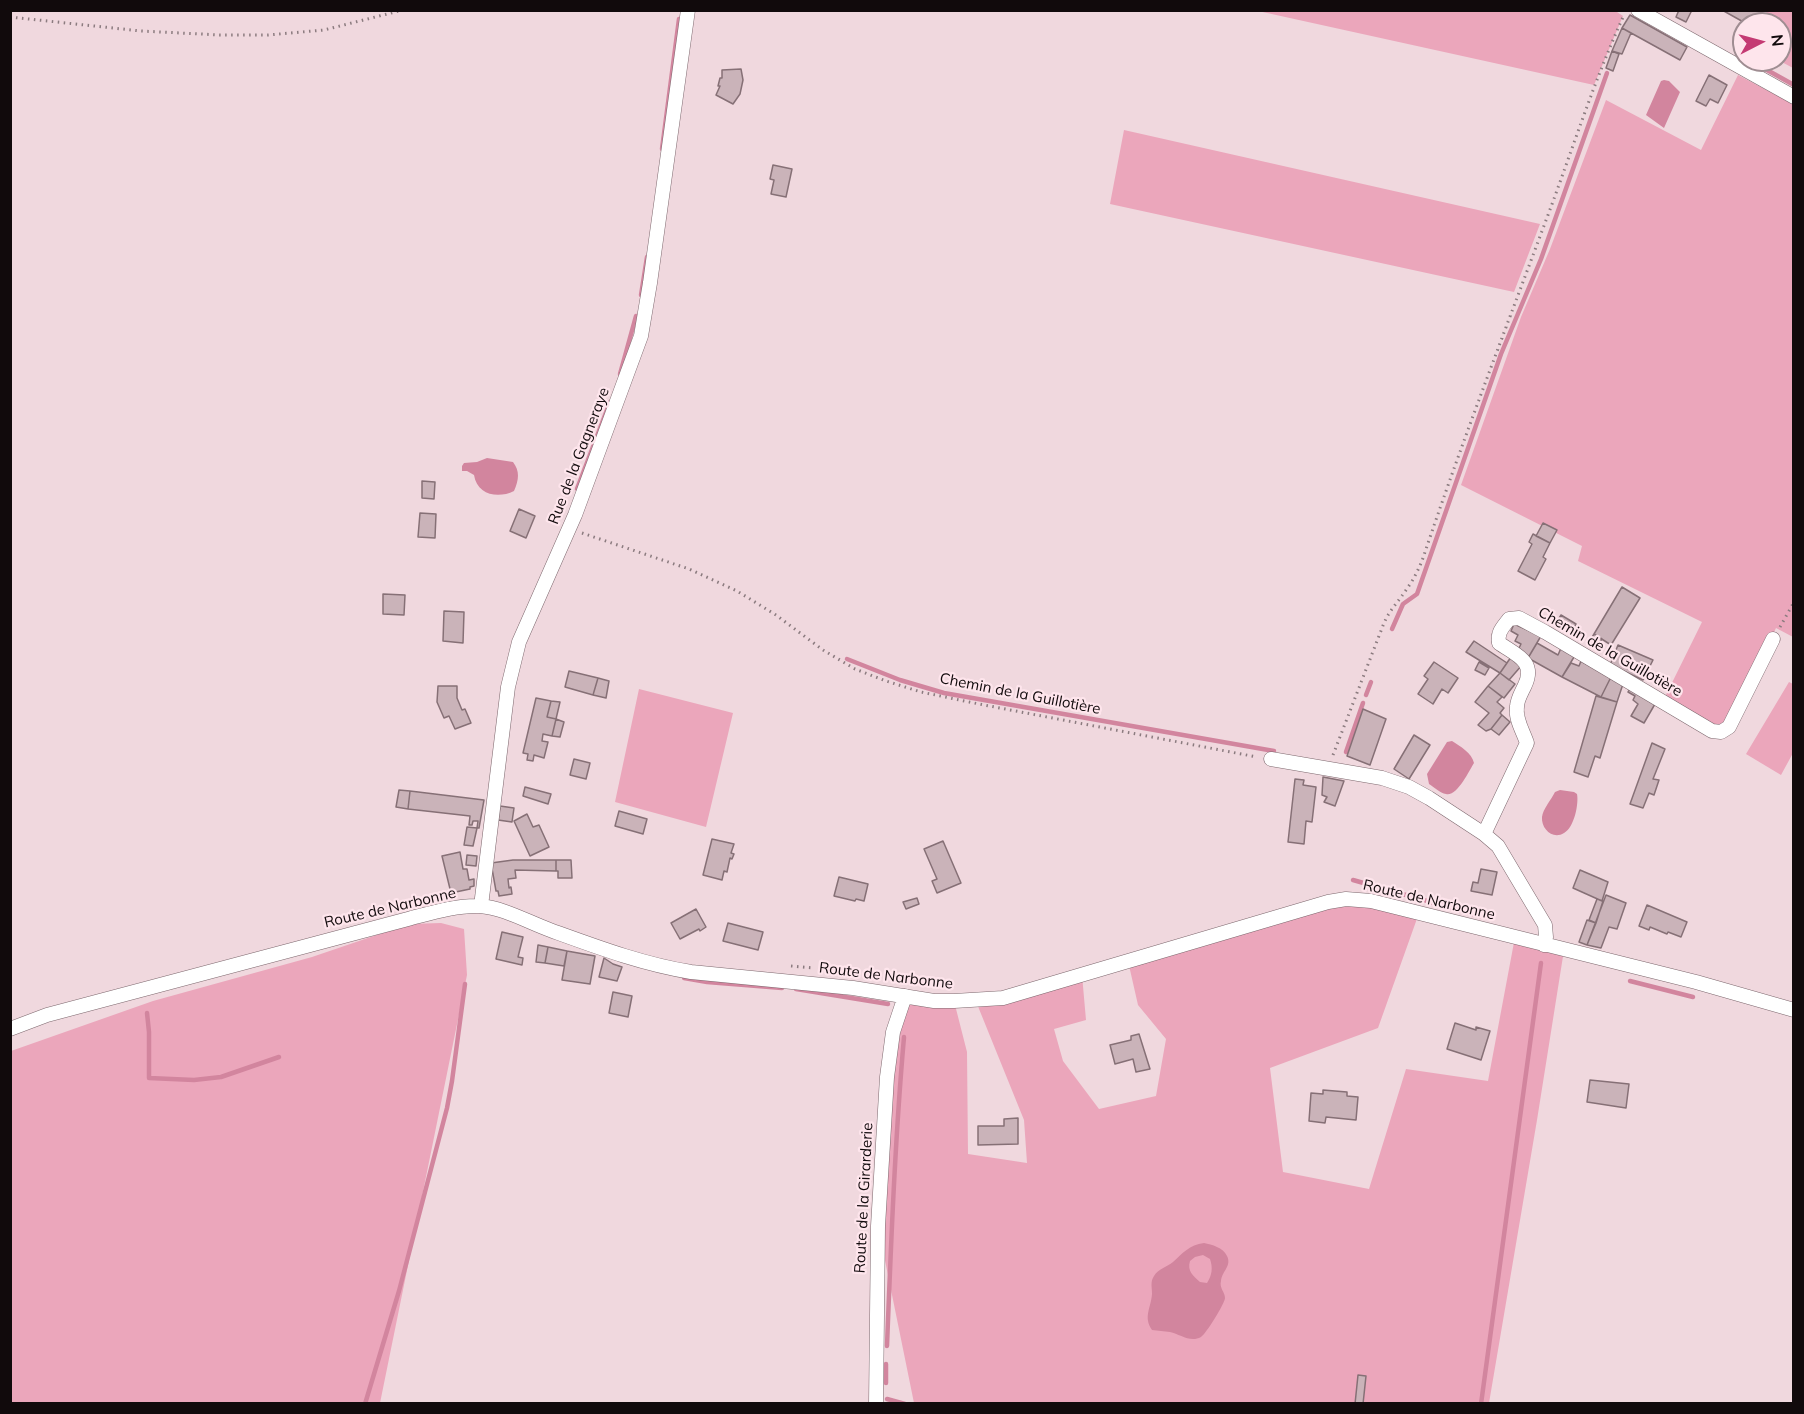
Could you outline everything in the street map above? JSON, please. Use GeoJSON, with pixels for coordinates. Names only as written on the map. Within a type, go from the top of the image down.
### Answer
{"type":"FeatureCollection","features":[{"type":"Feature","properties":{"kind":"street","name":"Rue de la Gagneraye"},"geometry":{"type":"LineString","coordinates":[[481,906],[508,687],[519,642],[569,529],[641,336],[688,10]]}},
{"type":"Feature","properties":{"kind":"street"},"geometry":{"type":"LineString","coordinates":[[1638,10],[1794,97]]}},
{"type":"Feature","properties":{"kind":"street","name":"Chemin de la Guillotière"},"geometry":{"type":"LineString","coordinates":[[1484,834],[1527,743],[1516,711],[1528,677],[1529,667],[1500,643],[1498,638],[1500,630],[1509,619],[1518,618],[1545,632],[1712,731],[1721,732],[1730,727],[1773,639]]}},
{"type":"Feature","properties":{"kind":"street"},"geometry":{"type":"LineString","coordinates":[[1271,759],[1382,778],[1409,787],[1430,798],[1484,834],[1498,846],[1540,916],[1545,926],[1544,945]]}},
{"type":"Feature","properties":{"kind":"street","name":"Route de Narbonne"},"geometry":{"type":"LineString","coordinates":[[10,1029],[47,1015],[408,919],[461,907],[481,906],[511,914],[620,955],[654,965],[691,972],[793,981],[944,1001],[1003,998],[1328,902],[1346,899],[1371,901],[1696,982],[1794,1010]]}},
{"type":"Feature","properties":{"kind":"street","name":"Route de la Girarderie"},"geometry":{"type":"LineString","coordinates":[[876,1404],[878,1226],[886,1098],[893,1032],[905,996]]}},
{"type":"Feature","properties":{"kind":"path"},"geometry":{"type":"LineString","coordinates":[[10,17],[141,31],[268,35],[324,30],[403,10]]}},
{"type":"Feature","properties":{"kind":"path"},"geometry":{"type":"LineString","coordinates":[[1328,769],[1384,623],[1390,611],[1407,590],[1422,561],[1477,400],[1586,107],[1626,10]]}},
{"type":"Feature","properties":{"kind":"path","name":"Chemin de la Guillotière"},"geometry":{"type":"LineString","coordinates":[[569,529],[688,569],[737,591],[776,615],[823,650],[855,669],[886,681],[921,692],[979,704],[1271,759]]}},
{"type":"Feature","properties":{"kind":"path"},"geometry":{"type":"LineString","coordinates":[[1773,639],[1794,602]]}},
{"type":"Feature","properties":{"kind":"path"},"geometry":{"type":"LineString","coordinates":[[787,966],[823,969]]}},
{"type":"Feature","properties":{"kind":"shaded area"},"geometry":{"type":"Polygon","coordinates":[[[1614,10],[1623,16],[1594,85],[1258,11],[1614,10]]]}},
{"type":"Feature","properties":{"kind":"shaded area"},"geometry":{"type":"Polygon","coordinates":[[[1793,11],[1793,68],[1792,12],[1767,12],[1793,11]]]}},
{"type":"Feature","properties":{"kind":"shaded area"},"geometry":{"type":"Polygon","coordinates":[[[1738,75],[1793,104],[1793,637],[1776,628],[1729,727],[1721,732],[1663,701],[1702,622],[1578,561],[1582,546],[1461,485],[1521,317],[1550,249],[1606,100],[1701,150],[1738,75]]]}},
{"type":"Feature","properties":{"kind":"shaded area"},"geometry":{"type":"Polygon","coordinates":[[[1661,81],[1669,81],[1680,92],[1664,128],[1646,115],[1661,81]]]}},
{"type":"Feature","properties":{"kind":"shaded area"},"geometry":{"type":"Polygon","coordinates":[[[1124,130],[1540,224],[1514,292],[1110,204],[1124,130]]]}},
{"type":"Feature","properties":{"kind":"shaded area"},"geometry":{"type":"Polygon","coordinates":[[[487,458],[513,462],[518,476],[514,491],[501,495],[489,493],[479,487],[474,475],[462,471],[464,463],[487,458]]]}},
{"type":"Feature","properties":{"kind":"shaded area"},"geometry":{"type":"Polygon","coordinates":[[[1789,682],[1793,684],[1793,753],[1781,775],[1746,754],[1789,682]]]}},
{"type":"Feature","properties":{"kind":"shaded area"},"geometry":{"type":"Polygon","coordinates":[[[639,689],[733,713],[706,827],[615,802],[639,689]]]}},
{"type":"Feature","properties":{"kind":"shaded area"},"geometry":{"type":"Polygon","coordinates":[[[1452,741],[1468,753],[1474,763],[1458,788],[1446,794],[1429,784],[1427,774],[1447,742],[1452,741]]]}},
{"type":"Feature","properties":{"kind":"shaded area"},"geometry":{"type":"Polygon","coordinates":[[[1560,790],[1577,794],[1577,804],[1571,826],[1564,833],[1556,835],[1543,826],[1542,817],[1555,792],[1560,790]]]}},
{"type":"Feature","properties":{"kind":"shaded area"},"geometry":{"type":"Polygon","coordinates":[[[1328,902],[1419,913],[1378,1028],[1270,1068],[1283,1172],[1369,1189],[1406,1069],[1488,1081],[1515,937],[1564,950],[1489,1403],[914,1403],[878,1226],[887,1077],[905,996],[954,1001],[967,1052],[968,1154],[1027,1163],[1024,1120],[975,999],[1082,975],[1086,1020],[1054,1029],[1063,1061],[1099,1109],[1156,1096],[1166,1039],[1138,1005],[1128,961],[1328,902]]]}},
{"type":"Feature","properties":{"kind":"shaded area"},"geometry":{"type":"Polygon","coordinates":[[[441,923],[464,929],[467,975],[380,1403],[11,1404],[11,1051],[153,1001],[312,957],[409,924],[441,923]]]}},
{"type":"Feature","properties":{"kind":"shaded area"},"geometry":{"type":"Polygon","coordinates":[[[1204,1243],[1220,1248],[1228,1260],[1221,1283],[1225,1298],[1219,1312],[1203,1335],[1197,1339],[1152,1330],[1148,1317],[1153,1278],[1187,1250],[1204,1243]],[[1203,1255],[1190,1261],[1190,1270],[1200,1282],[1207,1283],[1210,1277],[1212,1268],[1210,1259],[1203,1255]]]}},
{"type":"Feature","properties":{"kind":"building"},"geometry":{"type":"Polygon","coordinates":[[[1679,10],[1692,10],[1686,22],[1676,17],[1679,10]]]}},
{"type":"Feature","properties":{"kind":"building"},"geometry":{"type":"Polygon","coordinates":[[[1722,10],[1762,10],[1761,12],[1732,12],[1732,16],[1722,10]]]}},
{"type":"Feature","properties":{"kind":"building"},"geometry":{"type":"Polygon","coordinates":[[[1630,15],[1687,47],[1680,60],[1622,28],[1630,15]]]}},
{"type":"Feature","properties":{"kind":"building"},"geometry":{"type":"Polygon","coordinates":[[[1622,28],[1631,33],[1622,54],[1612,51],[1622,28]]]}},
{"type":"Feature","properties":{"kind":"building"},"geometry":{"type":"Polygon","coordinates":[[[1612,51],[1619,54],[1613,71],[1606,68],[1612,51]]]}},
{"type":"Feature","properties":{"kind":"building"},"geometry":{"type":"Polygon","coordinates":[[[741,69],[743,80],[740,94],[733,104],[716,95],[720,86],[718,86],[720,78],[722,78],[722,70],[741,69]]]}},
{"type":"Feature","properties":{"kind":"building"},"geometry":{"type":"Polygon","coordinates":[[[1709,75],[1727,85],[1718,103],[1710,99],[1706,106],[1696,101],[1709,75]]]}},
{"type":"Feature","properties":{"kind":"building"},"geometry":{"type":"Polygon","coordinates":[[[773,165],[792,169],[786,197],[771,194],[774,180],[770,179],[773,165]]]}},
{"type":"Feature","properties":{"kind":"building"},"geometry":{"type":"Polygon","coordinates":[[[422,481],[435,482],[434,499],[422,498],[422,481]]]}},
{"type":"Feature","properties":{"kind":"building"},"geometry":{"type":"Polygon","coordinates":[[[519,509],[535,516],[526,538],[510,531],[519,509]]]}},
{"type":"Feature","properties":{"kind":"building"},"geometry":{"type":"Polygon","coordinates":[[[420,513],[436,514],[435,538],[418,537],[420,513]]]}},
{"type":"Feature","properties":{"kind":"building"},"geometry":{"type":"Polygon","coordinates":[[[1543,523],[1557,530],[1550,543],[1536,536],[1543,523]]]}},
{"type":"Feature","properties":{"kind":"building"},"geometry":{"type":"Polygon","coordinates":[[[1533,534],[1550,543],[1543,557],[1546,559],[1535,580],[1518,571],[1532,544],[1529,542],[1533,534]]]}},
{"type":"Feature","properties":{"kind":"building"},"geometry":{"type":"Polygon","coordinates":[[[1622,587],[1640,598],[1611,645],[1594,634],[1622,587]]]}},
{"type":"Feature","properties":{"kind":"building"},"geometry":{"type":"Polygon","coordinates":[[[383,594],[405,595],[404,615],[383,614],[383,594]]]}},
{"type":"Feature","properties":{"kind":"building"},"geometry":{"type":"Polygon","coordinates":[[[444,611],[464,612],[463,643],[443,641],[444,611]]]}},
{"type":"Feature","properties":{"kind":"building"},"geometry":{"type":"Polygon","coordinates":[[[1561,615],[1576,624],[1570,634],[1555,625],[1561,615]]]}},
{"type":"Feature","properties":{"kind":"building"},"geometry":{"type":"Polygon","coordinates":[[[1514,624],[1541,636],[1528,658],[1517,652],[1521,644],[1515,641],[1518,635],[1511,631],[1514,624]]]}},
{"type":"Feature","properties":{"kind":"building"},"geometry":{"type":"Polygon","coordinates":[[[1594,634],[1602,639],[1596,648],[1588,644],[1594,634]]]}},
{"type":"Feature","properties":{"kind":"building"},"geometry":{"type":"Polygon","coordinates":[[[1474,641],[1507,663],[1500,673],[1466,652],[1474,641]]]}},
{"type":"Feature","properties":{"kind":"building"},"geometry":{"type":"Polygon","coordinates":[[[1537,643],[1558,655],[1561,648],[1574,657],[1562,677],[1528,658],[1537,643]]]}},
{"type":"Feature","properties":{"kind":"building"},"geometry":{"type":"Polygon","coordinates":[[[1618,645],[1653,660],[1643,680],[1610,665],[1618,645]]]}},
{"type":"Feature","properties":{"kind":"building"},"geometry":{"type":"Polygon","coordinates":[[[1511,657],[1522,665],[1509,680],[1500,673],[1511,657]]]}},
{"type":"Feature","properties":{"kind":"building"},"geometry":{"type":"Polygon","coordinates":[[[1581,661],[1611,677],[1601,697],[1562,677],[1571,663],[1579,666],[1581,661]]]}},
{"type":"Feature","properties":{"kind":"building"},"geometry":{"type":"Polygon","coordinates":[[[1434,662],[1458,678],[1448,693],[1442,689],[1433,704],[1418,694],[1428,679],[1424,676],[1434,662]]]}},
{"type":"Feature","properties":{"kind":"building"},"geometry":{"type":"Polygon","coordinates":[[[1479,662],[1489,668],[1485,675],[1475,670],[1479,662]]]}},
{"type":"Feature","properties":{"kind":"building"},"geometry":{"type":"Polygon","coordinates":[[[569,671],[598,678],[593,695],[565,687],[569,671]]]}},
{"type":"Feature","properties":{"kind":"building"},"geometry":{"type":"Polygon","coordinates":[[[1500,673],[1515,684],[1504,698],[1488,686],[1500,673]]]}},
{"type":"Feature","properties":{"kind":"building"},"geometry":{"type":"Polygon","coordinates":[[[1611,677],[1623,684],[1617,702],[1601,697],[1611,677]]]}},
{"type":"Feature","properties":{"kind":"building"},"geometry":{"type":"Polygon","coordinates":[[[598,678],[609,681],[606,698],[593,695],[598,678]]]}},
{"type":"Feature","properties":{"kind":"building"},"geometry":{"type":"Polygon","coordinates":[[[438,686],[457,686],[457,698],[471,723],[455,729],[449,716],[444,718],[437,702],[438,686]]]}},
{"type":"Feature","properties":{"kind":"building"},"geometry":{"type":"Polygon","coordinates":[[[1488,686],[1502,697],[1497,702],[1504,708],[1500,713],[1502,715],[1491,729],[1486,731],[1478,725],[1489,713],[1475,702],[1488,686]]]}},
{"type":"Feature","properties":{"kind":"building"},"geometry":{"type":"Polygon","coordinates":[[[1630,689],[1655,704],[1644,723],[1631,716],[1638,704],[1633,700],[1635,696],[1628,692],[1630,689]]]}},
{"type":"Feature","properties":{"kind":"building"},"geometry":{"type":"Polygon","coordinates":[[[1596,696],[1617,702],[1600,758],[1595,756],[1588,777],[1574,772],[1596,696]]]}},
{"type":"Feature","properties":{"kind":"building"},"geometry":{"type":"Polygon","coordinates":[[[536,698],[551,701],[547,717],[556,719],[552,736],[543,734],[542,741],[548,742],[544,758],[534,755],[533,761],[527,760],[528,754],[523,753],[536,698]]]}},
{"type":"Feature","properties":{"kind":"building"},"geometry":{"type":"Polygon","coordinates":[[[551,701],[560,702],[556,719],[547,717],[551,701]]]}},
{"type":"Feature","properties":{"kind":"building"},"geometry":{"type":"Polygon","coordinates":[[[1363,709],[1386,719],[1370,765],[1347,756],[1363,709]]]}},
{"type":"Feature","properties":{"kind":"building"},"geometry":{"type":"Polygon","coordinates":[[[1502,715],[1510,722],[1499,735],[1491,729],[1502,715]]]}},
{"type":"Feature","properties":{"kind":"building"},"geometry":{"type":"Polygon","coordinates":[[[556,719],[564,722],[560,737],[552,736],[556,719]]]}},
{"type":"Feature","properties":{"kind":"building"},"geometry":{"type":"Polygon","coordinates":[[[1414,735],[1430,745],[1409,779],[1394,769],[1414,735]]]}},
{"type":"Feature","properties":{"kind":"building"},"geometry":{"type":"Polygon","coordinates":[[[1652,743],[1665,749],[1653,779],[1659,780],[1654,795],[1649,793],[1643,808],[1630,804],[1652,743]]]}},
{"type":"Feature","properties":{"kind":"building"},"geometry":{"type":"Polygon","coordinates":[[[574,759],[590,763],[586,779],[570,775],[574,759]]]}},
{"type":"Feature","properties":{"kind":"building"},"geometry":{"type":"Polygon","coordinates":[[[1323,777],[1344,781],[1335,806],[1324,802],[1327,797],[1322,795],[1323,777]]]}},
{"type":"Feature","properties":{"kind":"building"},"geometry":{"type":"Polygon","coordinates":[[[1295,779],[1304,780],[1303,785],[1316,787],[1312,822],[1306,821],[1304,844],[1288,842],[1295,779]]]}},
{"type":"Feature","properties":{"kind":"building"},"geometry":{"type":"Polygon","coordinates":[[[525,787],[551,794],[548,804],[523,796],[525,787]]]}},
{"type":"Feature","properties":{"kind":"building"},"geometry":{"type":"Polygon","coordinates":[[[399,790],[410,791],[408,809],[396,807],[399,790]]]}},
{"type":"Feature","properties":{"kind":"building"},"geometry":{"type":"Polygon","coordinates":[[[410,791],[484,800],[479,828],[477,828],[478,821],[473,821],[472,825],[469,825],[470,816],[408,809],[410,791]]]}},
{"type":"Feature","properties":{"kind":"building"},"geometry":{"type":"Polygon","coordinates":[[[500,806],[514,808],[512,822],[498,820],[500,806]]]}},
{"type":"Feature","properties":{"kind":"building"},"geometry":{"type":"Polygon","coordinates":[[[619,811],[647,819],[643,834],[615,826],[619,811]]]}},
{"type":"Feature","properties":{"kind":"building"},"geometry":{"type":"Polygon","coordinates":[[[527,814],[533,827],[539,825],[549,847],[530,856],[514,821],[527,814]]]}},
{"type":"Feature","properties":{"kind":"building"},"geometry":{"type":"Polygon","coordinates":[[[467,827],[477,828],[473,846],[464,845],[467,827]]]}},
{"type":"Feature","properties":{"kind":"building"},"geometry":{"type":"Polygon","coordinates":[[[712,839],[734,844],[731,853],[734,854],[732,859],[730,858],[727,872],[724,871],[722,880],[703,875],[712,839]]]}},
{"type":"Feature","properties":{"kind":"building"},"geometry":{"type":"Polygon","coordinates":[[[943,841],[961,883],[937,893],[932,881],[937,879],[924,849],[943,841]]]}},
{"type":"Feature","properties":{"kind":"building"},"geometry":{"type":"Polygon","coordinates":[[[460,852],[463,869],[467,869],[469,880],[474,879],[474,886],[451,893],[442,856],[460,852]]]}},
{"type":"Feature","properties":{"kind":"building"},"geometry":{"type":"Polygon","coordinates":[[[467,855],[477,856],[476,866],[466,865],[467,855]]]}},
{"type":"Feature","properties":{"kind":"building"},"geometry":{"type":"Polygon","coordinates":[[[513,860],[556,860],[556,871],[515,870],[516,878],[508,879],[512,894],[499,896],[491,863],[513,860]]]}},
{"type":"Feature","properties":{"kind":"building"},"geometry":{"type":"Polygon","coordinates":[[[556,860],[571,860],[572,878],[558,878],[556,860]]]}},
{"type":"Feature","properties":{"kind":"building"},"geometry":{"type":"Polygon","coordinates":[[[1481,869],[1497,872],[1492,895],[1471,891],[1473,882],[1478,883],[1481,869]]]}},
{"type":"Feature","properties":{"kind":"building"},"geometry":{"type":"Polygon","coordinates":[[[1580,870],[1608,882],[1602,901],[1573,888],[1580,870]]]}},
{"type":"Feature","properties":{"kind":"building"},"geometry":{"type":"Polygon","coordinates":[[[839,877],[868,884],[864,901],[834,896],[839,877]]]}},
{"type":"Feature","properties":{"kind":"building"},"geometry":{"type":"Polygon","coordinates":[[[1606,895],[1626,903],[1617,929],[1609,927],[1601,948],[1587,945],[1606,895]]]}},
{"type":"Feature","properties":{"kind":"building"},"geometry":{"type":"Polygon","coordinates":[[[917,898],[919,904],[906,909],[903,902],[917,898]]]}},
{"type":"Feature","properties":{"kind":"building"},"geometry":{"type":"Polygon","coordinates":[[[1597,899],[1603,901],[1596,923],[1589,920],[1597,899]]]}},
{"type":"Feature","properties":{"kind":"building"},"geometry":{"type":"Polygon","coordinates":[[[1647,905],[1687,922],[1681,937],[1650,927],[1649,930],[1639,926],[1647,905]]]}},
{"type":"Feature","properties":{"kind":"building"},"geometry":{"type":"Polygon","coordinates":[[[696,909],[706,927],[680,939],[671,923],[696,909]]]}},
{"type":"Feature","properties":{"kind":"building"},"geometry":{"type":"Polygon","coordinates":[[[1587,920],[1596,923],[1587,945],[1579,942],[1587,920]]]}},
{"type":"Feature","properties":{"kind":"building"},"geometry":{"type":"Polygon","coordinates":[[[728,923],[763,932],[758,950],[723,941],[728,923]]]}},
{"type":"Feature","properties":{"kind":"building"},"geometry":{"type":"Polygon","coordinates":[[[502,932],[523,937],[518,957],[523,958],[522,965],[496,959],[502,932]]]}},
{"type":"Feature","properties":{"kind":"building"},"geometry":{"type":"Polygon","coordinates":[[[538,945],[548,947],[545,963],[536,962],[538,945]]]}},
{"type":"Feature","properties":{"kind":"building"},"geometry":{"type":"Polygon","coordinates":[[[548,947],[567,951],[564,966],[545,963],[548,947]]]}},
{"type":"Feature","properties":{"kind":"building"},"geometry":{"type":"Polygon","coordinates":[[[567,951],[595,956],[590,984],[562,980],[567,951]]]}},
{"type":"Feature","properties":{"kind":"building"},"geometry":{"type":"Polygon","coordinates":[[[604,958],[622,967],[617,981],[599,977],[604,958]]]}},
{"type":"Feature","properties":{"kind":"building"},"geometry":{"type":"Polygon","coordinates":[[[613,992],[632,996],[628,1017],[609,1013],[613,992]]]}},
{"type":"Feature","properties":{"kind":"building"},"geometry":{"type":"Polygon","coordinates":[[[1455,1023],[1476,1030],[1476,1027],[1490,1031],[1481,1060],[1447,1049],[1455,1023]]]}},
{"type":"Feature","properties":{"kind":"building"},"geometry":{"type":"Polygon","coordinates":[[[1139,1034],[1150,1069],[1136,1072],[1133,1059],[1115,1064],[1110,1045],[1131,1040],[1131,1036],[1139,1034]]]}},
{"type":"Feature","properties":{"kind":"building"},"geometry":{"type":"Polygon","coordinates":[[[1590,1080],[1629,1084],[1626,1108],[1587,1102],[1590,1080]]]}},
{"type":"Feature","properties":{"kind":"building"},"geometry":{"type":"Polygon","coordinates":[[[1323,1090],[1347,1092],[1347,1096],[1358,1097],[1356,1120],[1326,1117],[1325,1123],[1309,1121],[1311,1093],[1323,1094],[1323,1090]]]}},
{"type":"Feature","properties":{"kind":"building"},"geometry":{"type":"Polygon","coordinates":[[[1018,1118],[1018,1144],[978,1145],[978,1126],[1004,1126],[1004,1119],[1018,1118]]]}},
{"type":"Feature","properties":{"kind":"building"},"geometry":{"type":"Polygon","coordinates":[[[1358,1375],[1366,1376],[1363,1404],[1355,1404],[1358,1375]]]}},
{"type":"Feature","properties":{"kind":"waterway"},"geometry":{"type":"LineString","coordinates":[[662,149],[679,19]]}},
{"type":"Feature","properties":{"kind":"waterway"},"geometry":{"type":"LineString","coordinates":[[1771,72],[1794,85]]}},
{"type":"Feature","properties":{"kind":"waterway"},"geometry":{"type":"LineString","coordinates":[[1392,629],[1403,604],[1417,594],[1501,354],[1541,259],[1607,73]]}},
{"type":"Feature","properties":{"kind":"waterway"},"geometry":{"type":"LineString","coordinates":[[641,295],[647,257]]}},
{"type":"Feature","properties":{"kind":"waterway"},"geometry":{"type":"LineString","coordinates":[[620,374],[636,316]]}},
{"type":"Feature","properties":{"kind":"waterway"},"geometry":{"type":"LineString","coordinates":[[577,489],[610,402]]}},
{"type":"Feature","properties":{"kind":"waterway"},"geometry":{"type":"LineString","coordinates":[[847,659],[900,680],[944,693],[1274,751]]}},
{"type":"Feature","properties":{"kind":"waterway"},"geometry":{"type":"LineString","coordinates":[[1366,695],[1371,682]]}},
{"type":"Feature","properties":{"kind":"waterway"},"geometry":{"type":"LineString","coordinates":[[1346,752],[1363,703]]}},
{"type":"Feature","properties":{"kind":"waterway"},"geometry":{"type":"LineString","coordinates":[[1353,880],[1480,916]]}},
{"type":"Feature","properties":{"kind":"waterway"},"geometry":{"type":"LineString","coordinates":[[1481,1404],[1541,963]]}},
{"type":"Feature","properties":{"kind":"waterway"},"geometry":{"type":"LineString","coordinates":[[684,978],[782,988]]}},
{"type":"Feature","properties":{"kind":"waterway"},"geometry":{"type":"LineString","coordinates":[[1630,981],[1693,997]]}},
{"type":"Feature","properties":{"kind":"waterway"},"geometry":{"type":"LineString","coordinates":[[365,1404],[399,1291],[447,1108],[465,984]]}},
{"type":"Feature","properties":{"kind":"waterway"},"geometry":{"type":"LineString","coordinates":[[796,989],[888,1004]]}},
{"type":"Feature","properties":{"kind":"waterway"},"geometry":{"type":"LineString","coordinates":[[147,1013],[149,1078],[194,1080],[221,1077],[279,1057]]}},
{"type":"Feature","properties":{"kind":"waterway"},"geometry":{"type":"LineString","coordinates":[[887,1346],[904,1037]]}},
{"type":"Feature","properties":{"kind":"waterway"},"geometry":{"type":"LineString","coordinates":[[886,1364],[886,1383]]}},
{"type":"Feature","properties":{"kind":"waterway"},"geometry":{"type":"LineString","coordinates":[[887,1399],[905,1404]]}}]}
